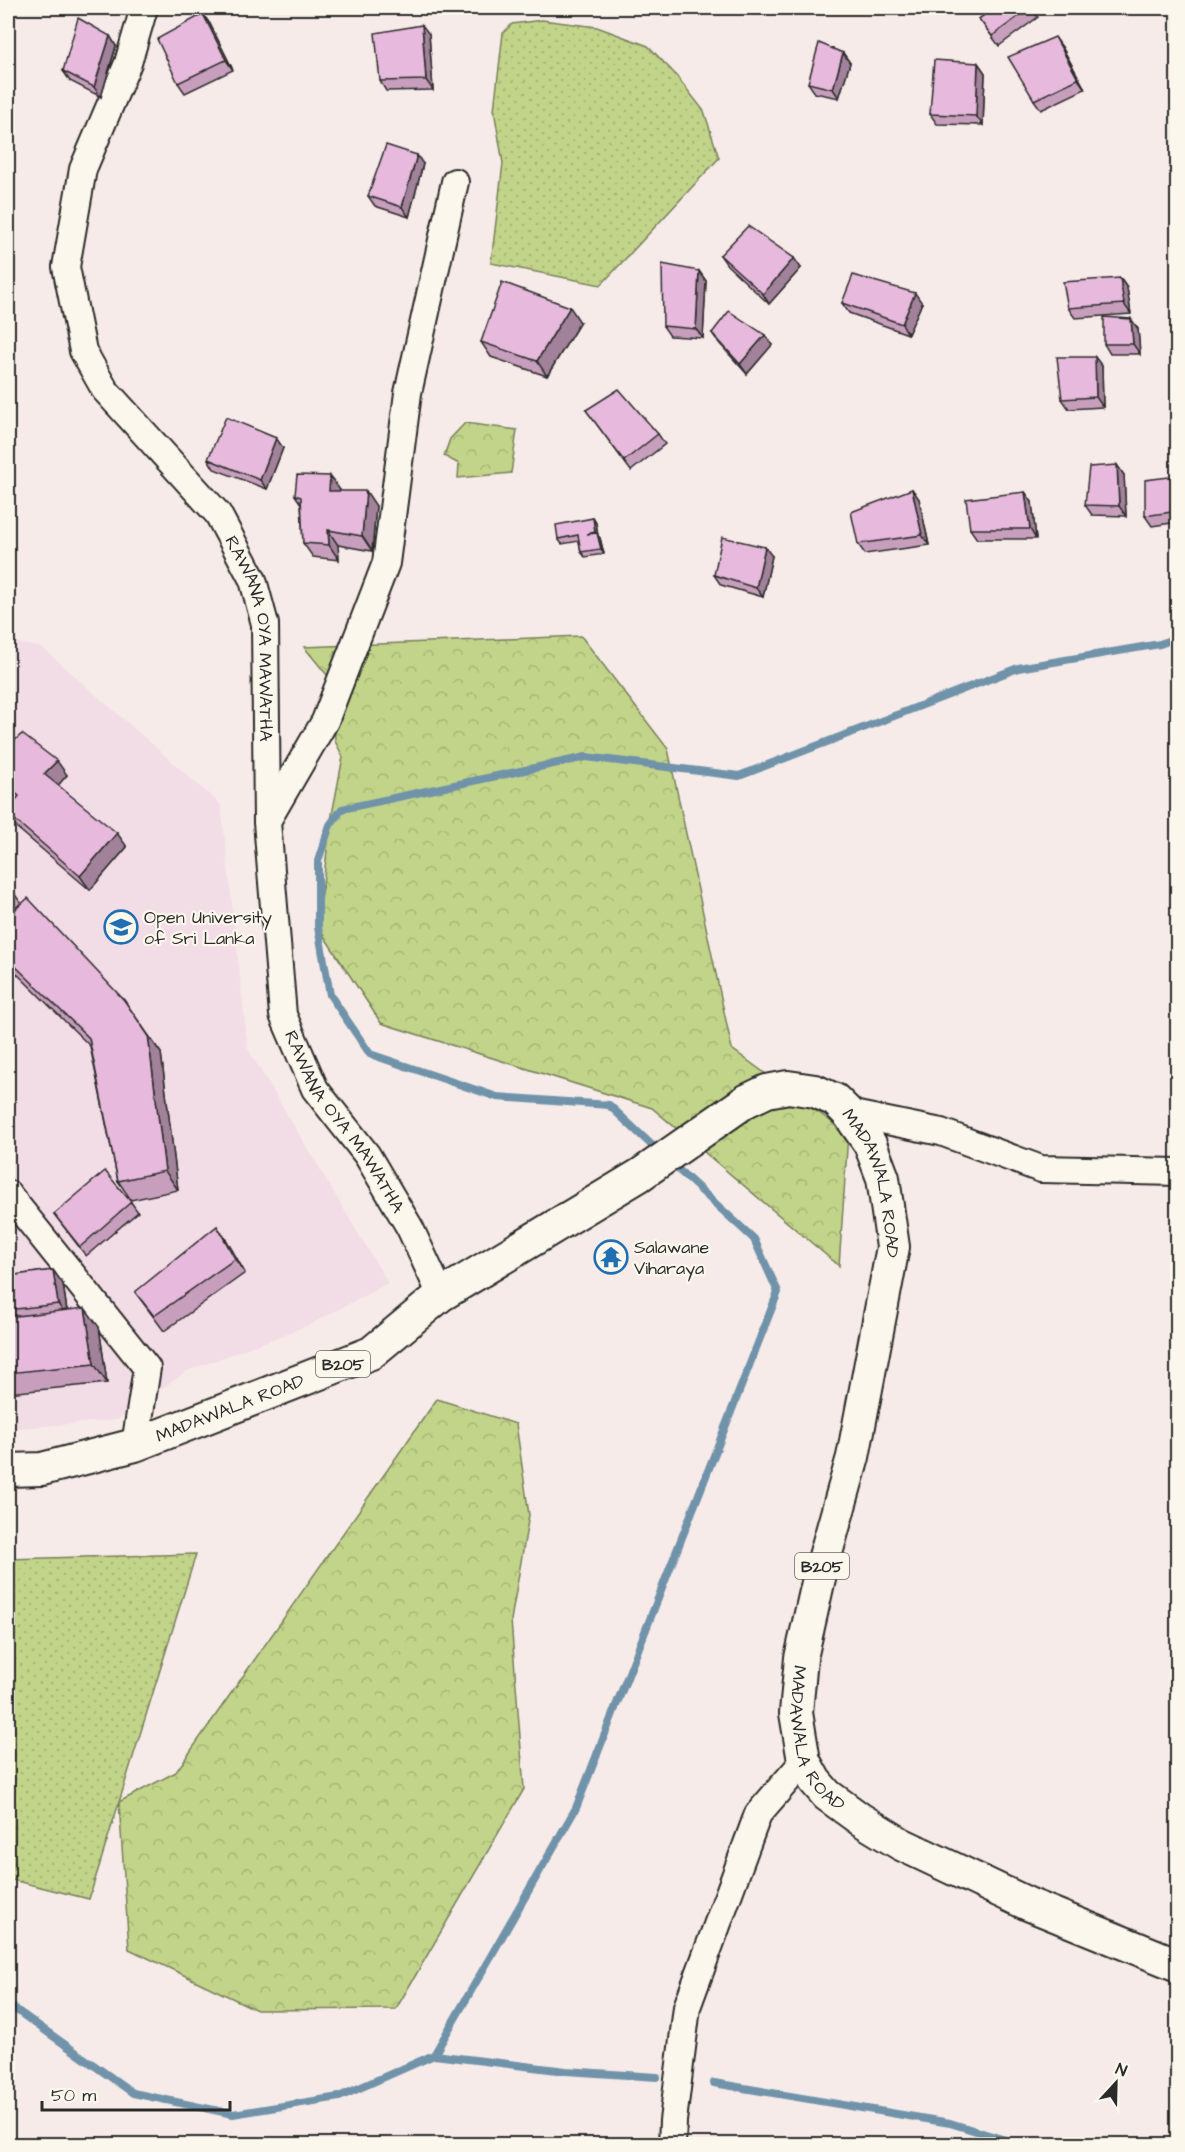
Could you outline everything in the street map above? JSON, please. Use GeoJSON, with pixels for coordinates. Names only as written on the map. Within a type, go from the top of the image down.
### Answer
{"type":"FeatureCollection","features":[{"type":"Feature","properties":{"kind":"main road","name":"MADAWALA ROAD"},"geometry":{"type":"LineString","coordinates":[[8,1470],[42,1469],[135,1445],[371,1353],[441,1295],[640,1175],[746,1101],[767,1090],[788,1087],[815,1091],[835,1100],[848,1113],[870,1144],[883,1178],[893,1247],[853,1457],[819,1578],[801,1658],[796,1713],[804,1761],[826,1795],[860,1820],[901,1844],[1028,1904],[1178,1965]]}},
{"type":"Feature","properties":{"kind":"street","name":"RAWANA OYA MAWATHA"},"geometry":{"type":"LineString","coordinates":[[144,8],[128,63],[83,169],[66,267],[83,351],[105,390],[218,514],[253,580],[265,624],[267,822],[283,1015],[315,1089],[367,1155],[410,1228],[441,1295]]}},
{"type":"Feature","properties":{"kind":"street"},"geometry":{"type":"LineString","coordinates":[[267,822],[325,721],[386,563],[408,393],[455,182]]}},
{"type":"Feature","properties":{"kind":"street"},"geometry":{"type":"LineString","coordinates":[[848,1113],[941,1132],[1041,1169],[1178,1172]]}},
{"type":"Feature","properties":{"kind":"street"},"geometry":{"type":"LineString","coordinates":[[11,1203],[147,1368],[135,1445]]}},
{"type":"Feature","properties":{"kind":"street"},"geometry":{"type":"LineString","coordinates":[[672,2145],[687,2007],[758,1814],[804,1761]]}},
{"type":"Feature","properties":{"kind":"shaded area","name":"Open University of Sri Lanka"},"geometry":{"type":"Polygon","coordinates":[[[8,641],[43,648],[221,805],[248,1049],[388,1283],[309,1325],[187,1371],[117,1420],[8,1429],[8,641]]]}},
{"type":"Feature","properties":{"kind":"green space"},"geometry":{"type":"Polygon","coordinates":[[[542,20],[597,27],[648,46],[675,74],[704,111],[719,158],[601,285],[491,263],[503,163],[494,110],[503,33],[512,24],[542,20]]]}},
{"type":"Feature","properties":{"kind":"green space"},"geometry":{"type":"Polygon","coordinates":[[[465,423],[517,430],[511,473],[458,478],[459,464],[444,456],[450,439],[465,423]]]}},
{"type":"Feature","properties":{"kind":"green space"},"geometry":{"type":"Polygon","coordinates":[[[581,636],[668,749],[732,1049],[848,1134],[839,1266],[652,1108],[381,1023],[318,927],[330,825],[343,757],[335,741],[332,681],[304,647],[581,636]]]}},
{"type":"Feature","properties":{"kind":"green space"},"geometry":{"type":"Polygon","coordinates":[[[437,1399],[516,1424],[529,1515],[511,1620],[524,1789],[396,2009],[257,2010],[129,1949],[119,1802],[176,1772],[437,1399]]]}},
{"type":"Feature","properties":{"kind":"green space"},"geometry":{"type":"Polygon","coordinates":[[[196,1554],[89,1899],[8,1879],[8,1559],[196,1554]]]}},
{"type":"Feature","properties":{"kind":"building"},"geometry":{"type":"Polygon","coordinates":[[[994,8],[1030,8],[992,36],[979,19],[994,8]]]}},
{"type":"Feature","properties":{"kind":"building"},"geometry":{"type":"Polygon","coordinates":[[[203,14],[226,60],[178,83],[157,39],[203,14]]]}},
{"type":"Feature","properties":{"kind":"building"},"geometry":{"type":"Polygon","coordinates":[[[78,18],[110,36],[94,87],[63,71],[78,18]]]}},
{"type":"Feature","properties":{"kind":"building"},"geometry":{"type":"Polygon","coordinates":[[[422,25],[426,80],[380,81],[375,33],[422,25]]]}},
{"type":"Feature","properties":{"kind":"building"},"geometry":{"type":"Polygon","coordinates":[[[1055,37],[1078,79],[1034,100],[1008,57],[1055,37]]]}},
{"type":"Feature","properties":{"kind":"building"},"geometry":{"type":"Polygon","coordinates":[[[819,43],[843,53],[833,89],[808,83],[819,43]]]}},
{"type":"Feature","properties":{"kind":"building"},"geometry":{"type":"Polygon","coordinates":[[[934,60],[978,63],[976,116],[930,114],[934,60]]]}},
{"type":"Feature","properties":{"kind":"building"},"geometry":{"type":"Polygon","coordinates":[[[386,145],[417,155],[402,207],[368,196],[386,145]]]}},
{"type":"Feature","properties":{"kind":"building"},"geometry":{"type":"Polygon","coordinates":[[[748,226],[794,258],[763,294],[720,255],[748,226]]]}},
{"type":"Feature","properties":{"kind":"building"},"geometry":{"type":"Polygon","coordinates":[[[662,264],[699,271],[696,329],[663,326],[662,264]]]}},
{"type":"Feature","properties":{"kind":"building"},"geometry":{"type":"Polygon","coordinates":[[[853,275],[915,293],[902,324],[842,303],[853,275]]]}},
{"type":"Feature","properties":{"kind":"building"},"geometry":{"type":"Polygon","coordinates":[[[1120,278],[1124,304],[1068,308],[1063,282],[1120,278]]]}},
{"type":"Feature","properties":{"kind":"building"},"geometry":{"type":"Polygon","coordinates":[[[502,282],[570,307],[537,361],[481,342],[502,282]]]}},
{"type":"Feature","properties":{"kind":"building"},"geometry":{"type":"Polygon","coordinates":[[[729,311],[765,335],[740,364],[712,333],[729,311]]]}},
{"type":"Feature","properties":{"kind":"building"},"geometry":{"type":"Polygon","coordinates":[[[1104,317],[1131,319],[1133,344],[1104,344],[1104,317]]]}},
{"type":"Feature","properties":{"kind":"building"},"geometry":{"type":"Polygon","coordinates":[[[1057,357],[1095,357],[1096,397],[1062,399],[1057,357]]]}},
{"type":"Feature","properties":{"kind":"building"},"geometry":{"type":"Polygon","coordinates":[[[619,389],[658,434],[624,461],[586,410],[619,389]]]}},
{"type":"Feature","properties":{"kind":"building"},"geometry":{"type":"Polygon","coordinates":[[[226,417],[276,438],[260,480],[208,459],[226,417]]]}},
{"type":"Feature","properties":{"kind":"building"},"geometry":{"type":"Polygon","coordinates":[[[1117,465],[1119,506],[1085,505],[1089,467],[1117,465]]]}},
{"type":"Feature","properties":{"kind":"building"},"geometry":{"type":"Polygon","coordinates":[[[297,475],[330,476],[329,491],[366,491],[362,536],[328,530],[329,545],[303,543],[301,497],[295,495],[297,475]]]}},
{"type":"Feature","properties":{"kind":"building"},"geometry":{"type":"Polygon","coordinates":[[[1177,476],[1178,511],[1145,516],[1145,480],[1177,476]]]}},
{"type":"Feature","properties":{"kind":"building"},"geometry":{"type":"Polygon","coordinates":[[[912,489],[922,535],[858,544],[851,512],[912,489]]]}},
{"type":"Feature","properties":{"kind":"building"},"geometry":{"type":"Polygon","coordinates":[[[1025,492],[1030,529],[970,529],[966,499],[1025,492]]]}},
{"type":"Feature","properties":{"kind":"building"},"geometry":{"type":"Polygon","coordinates":[[[593,518],[595,532],[587,534],[597,533],[601,549],[581,552],[578,535],[558,539],[556,525],[593,518]]]}},
{"type":"Feature","properties":{"kind":"building"},"geometry":{"type":"Polygon","coordinates":[[[722,537],[765,547],[756,588],[714,575],[722,537]]]}},
{"type":"Feature","properties":{"kind":"building"},"geometry":{"type":"Polygon","coordinates":[[[22,734],[57,761],[44,774],[117,833],[80,876],[8,814],[8,810],[19,796],[8,786],[8,746],[22,734]]]}},
{"type":"Feature","properties":{"kind":"building"},"geometry":{"type":"Polygon","coordinates":[[[28,898],[124,1000],[148,1035],[165,1171],[118,1181],[89,1038],[8,959],[8,916],[28,898]]]}},
{"type":"Feature","properties":{"kind":"building"},"geometry":{"type":"Polygon","coordinates":[[[105,1171],[131,1202],[80,1247],[54,1214],[105,1171]]]}},
{"type":"Feature","properties":{"kind":"building"},"geometry":{"type":"Polygon","coordinates":[[[217,1226],[235,1259],[154,1316],[135,1292],[217,1226]]]}},
{"type":"Feature","properties":{"kind":"building"},"geometry":{"type":"Polygon","coordinates":[[[53,1270],[58,1304],[8,1310],[8,1276],[53,1270]]]}},
{"type":"Feature","properties":{"kind":"building"},"geometry":{"type":"Polygon","coordinates":[[[85,1308],[94,1364],[8,1373],[8,1317],[85,1308]]]}},
{"type":"Feature","properties":{"kind":"waterway"},"geometry":{"type":"LineString","coordinates":[[659,1152],[609,1105],[497,1097],[370,1054],[330,995],[318,927],[318,861],[330,825],[342,809],[586,757],[739,776],[1018,668],[1160,644],[1178,637]]}},
{"type":"Feature","properties":{"kind":"waterway"},"geometry":{"type":"LineString","coordinates":[[8,2004],[133,2093],[233,2114],[339,2097],[434,2055],[576,1808],[778,1292],[754,1239],[670,1162]]}},
{"type":"Feature","properties":{"kind":"waterway"},"geometry":{"type":"LineString","coordinates":[[434,2055],[566,2071],[657,2077]]}},
{"type":"Feature","properties":{"kind":"waterway"},"geometry":{"type":"LineString","coordinates":[[714,2083],[950,2123],[1018,2144]]}},
{"type":"Feature","properties":{"kind":"place","name":"Open University of Sri Lanka"},"geometry":{"type":"Point","coordinates":[121,927]}},
{"type":"Feature","properties":{"kind":"place","name":"Salawane Viharaya"},"geometry":{"type":"Point","coordinates":[611,1257]}}]}
